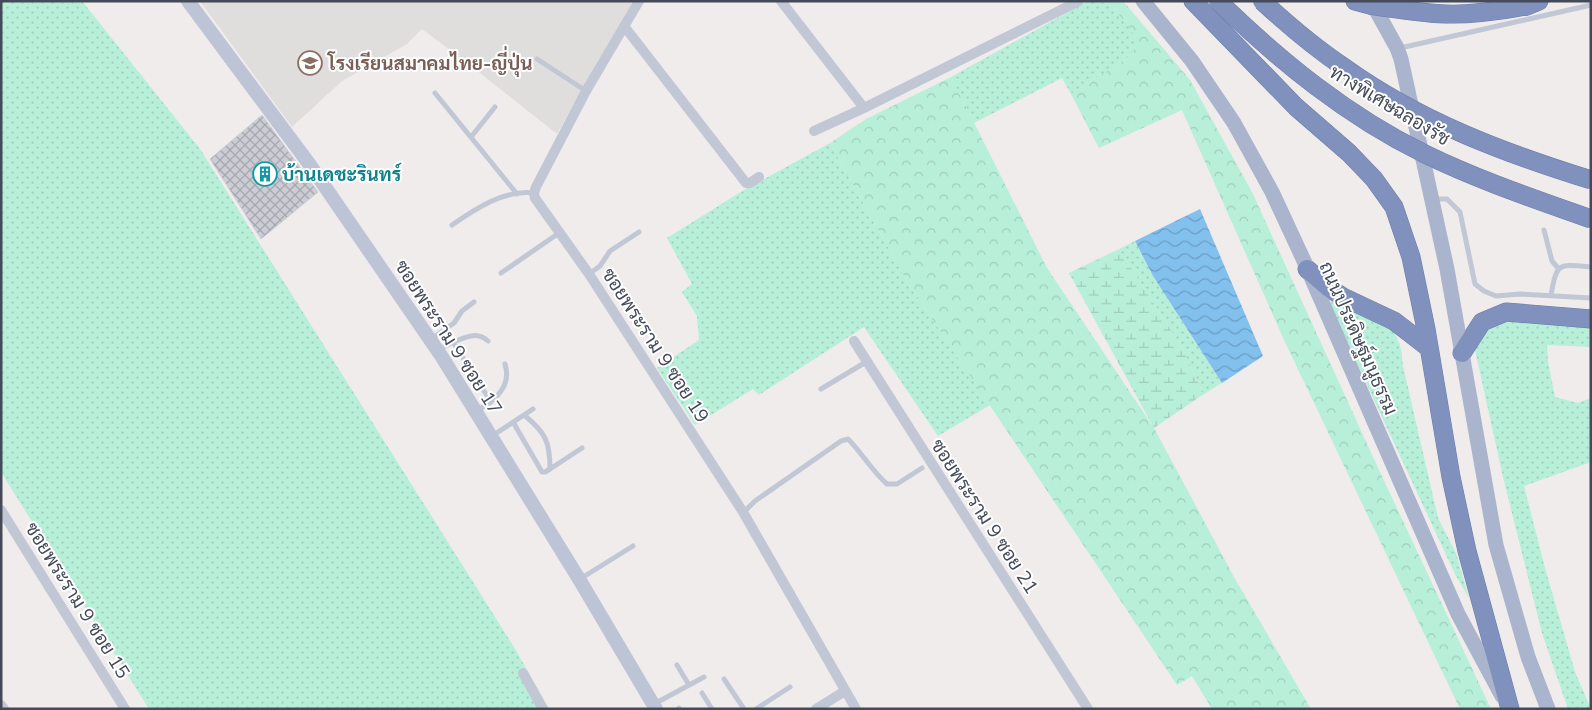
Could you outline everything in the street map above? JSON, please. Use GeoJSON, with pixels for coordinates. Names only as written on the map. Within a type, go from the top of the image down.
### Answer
{"type":"FeatureCollection","features":[{"type":"Feature","properties":{"kind":"highway"},"geometry":{"type":"LineString","coordinates":[[1192,1],[1296,107],[1349,153],[1374,179],[1394,207],[1411,257],[1451,477],[1467,551],[1509,709]]}},
{"type":"Feature","properties":{"kind":"highway","name":"ทางพิเศษฉลองรัช"},"geometry":{"type":"LineString","coordinates":[[1218,1],[1254,36],[1314,86],[1375,126],[1424,154],[1483,179],[1591,219]]}},
{"type":"Feature","properties":{"kind":"highway","name":"ทางพิเศษฉลองรัช"},"geometry":{"type":"LineString","coordinates":[[1262,1],[1294,30],[1345,69],[1396,101],[1445,126],[1494,147],[1591,180]]}},
{"type":"Feature","properties":{"kind":"highway"},"geometry":{"type":"LineString","coordinates":[[1355,1],[1407,11],[1448,14],[1488,12],[1526,6],[1539,1]]}},
{"type":"Feature","properties":{"kind":"highway"},"geometry":{"type":"LineString","coordinates":[[1307,269],[1329,288],[1343,297],[1394,321],[1429,348]]}},
{"type":"Feature","properties":{"kind":"highway"},"geometry":{"type":"LineString","coordinates":[[1462,352],[1482,322],[1506,312],[1591,319]]}},
{"type":"Feature","properties":{"kind":"main road","name":"ถนนประดิษฐ์มนูธรรม"},"geometry":{"type":"LineString","coordinates":[[1143,1],[1192,61],[1234,123],[1272,192],[1458,614],[1509,709]]}},
{"type":"Feature","properties":{"kind":"main road"},"geometry":{"type":"LineString","coordinates":[[1371,1],[1397,48],[1447,269],[1496,545],[1528,657],[1548,709]]}},
{"type":"Feature","properties":{"kind":"street","name":"ซอยพระราม 9 ซอย 17"},"geometry":{"type":"LineString","coordinates":[[188,1],[310,165],[434,345],[579,579],[654,707]]}},
{"type":"Feature","properties":{"kind":"street"},"geometry":{"type":"LineString","coordinates":[[534,193],[586,92],[639,1]]}},
{"type":"Feature","properties":{"kind":"street"},"geometry":{"type":"LineString","coordinates":[[781,1],[864,108]]}},
{"type":"Feature","properties":{"kind":"street"},"geometry":{"type":"LineString","coordinates":[[814,131],[1079,1]]}},
{"type":"Feature","properties":{"kind":"street"},"geometry":{"type":"LineString","coordinates":[[624,26],[746,183],[750,183],[759,177]]}},
{"type":"Feature","properties":{"kind":"street","name":"ซอยพระราม 9 ซอย 19"},"geometry":{"type":"LineString","coordinates":[[534,193],[536,202],[589,274],[743,512],[856,709]]}},
{"type":"Feature","properties":{"kind":"street","name":"ซอยพระราม 9 ซอย 21"},"geometry":{"type":"LineString","coordinates":[[854,341],[1088,709]]}},
{"type":"Feature","properties":{"kind":"street","name":"ซอยพระราม 9 ซอย 15"},"geometry":{"type":"LineString","coordinates":[[1,510],[125,709]]}},
{"type":"Feature","properties":{"kind":"street"},"geometry":{"type":"LineString","coordinates":[[523,673],[543,709]]}},
{"type":"Feature","properties":{"kind":"street"},"geometry":{"type":"LineString","coordinates":[[816,709],[845,691]]}},
{"type":"Feature","properties":{"kind":"street"},"geometry":{"type":"LineString","coordinates":[[1,705],[4,709]]}},
{"type":"Feature","properties":{"kind":"lane"},"geometry":{"type":"LineString","coordinates":[[1397,48],[1591,5]]}},
{"type":"Feature","properties":{"kind":"lane"},"geometry":{"type":"LineString","coordinates":[[537,59],[586,92]]}},
{"type":"Feature","properties":{"kind":"lane"},"geometry":{"type":"LineString","coordinates":[[435,93],[517,194]]}},
{"type":"Feature","properties":{"kind":"lane"},"geometry":{"type":"LineString","coordinates":[[471,136],[495,107]]}},
{"type":"Feature","properties":{"kind":"lane"},"geometry":{"type":"LineString","coordinates":[[452,225],[487,202],[525,191],[534,193]]}},
{"type":"Feature","properties":{"kind":"lane"},"geometry":{"type":"LineString","coordinates":[[1432,200],[1447,199],[1460,212],[1471,270],[1475,284],[1480,288],[1496,296],[1520,294],[1591,298]]}},
{"type":"Feature","properties":{"kind":"lane"},"geometry":{"type":"LineString","coordinates":[[1544,230],[1552,260],[1558,268]]}},
{"type":"Feature","properties":{"kind":"lane"},"geometry":{"type":"LineString","coordinates":[[589,274],[600,266],[610,251],[639,232]]}},
{"type":"Feature","properties":{"kind":"lane"},"geometry":{"type":"LineString","coordinates":[[501,273],[559,233]]}},
{"type":"Feature","properties":{"kind":"lane"},"geometry":{"type":"LineString","coordinates":[[1550,295],[1558,268],[1565,264],[1591,267]]}},
{"type":"Feature","properties":{"kind":"lane"},"geometry":{"type":"LineString","coordinates":[[434,345],[462,311],[474,302]]}},
{"type":"Feature","properties":{"kind":"lane"},"geometry":{"type":"LineString","coordinates":[[434,345],[476,335],[488,341]]}},
{"type":"Feature","properties":{"kind":"lane"},"geometry":{"type":"LineString","coordinates":[[453,342],[491,402]]}},
{"type":"Feature","properties":{"kind":"lane"},"geometry":{"type":"LineString","coordinates":[[821,389],[866,362]]}},
{"type":"Feature","properties":{"kind":"lane"},"geometry":{"type":"LineString","coordinates":[[476,411],[491,402],[506,384],[505,364]]}},
{"type":"Feature","properties":{"kind":"lane"},"geometry":{"type":"LineString","coordinates":[[492,436],[533,409]]}},
{"type":"Feature","properties":{"kind":"lane"},"geometry":{"type":"LineString","coordinates":[[524,415],[545,436],[548,444],[550,469]]}},
{"type":"Feature","properties":{"kind":"lane"},"geometry":{"type":"LineString","coordinates":[[513,422],[542,472],[545,472],[582,448]]}},
{"type":"Feature","properties":{"kind":"lane"},"geometry":{"type":"LineString","coordinates":[[743,512],[755,501],[841,441],[848,439],[887,484],[897,484],[922,468]]}},
{"type":"Feature","properties":{"kind":"lane"},"geometry":{"type":"LineString","coordinates":[[579,579],[633,546]]}},
{"type":"Feature","properties":{"kind":"lane"},"geometry":{"type":"LineString","coordinates":[[677,665],[689,685]]}},
{"type":"Feature","properties":{"kind":"lane"},"geometry":{"type":"LineString","coordinates":[[654,707],[704,677]]}},
{"type":"Feature","properties":{"kind":"lane"},"geometry":{"type":"LineString","coordinates":[[724,679],[744,709]]}},
{"type":"Feature","properties":{"kind":"lane"},"geometry":{"type":"LineString","coordinates":[[756,709],[790,687]]}},
{"type":"Feature","properties":{"kind":"lane"},"geometry":{"type":"LineString","coordinates":[[702,694],[712,709]]}},
{"type":"Feature","properties":{"kind":"shaded area"},"geometry":{"type":"Polygon","coordinates":[[[200,1],[633,1],[557,134],[422,29],[407,44],[342,81],[292,127],[200,1]]]}},
{"type":"Feature","properties":{"kind":"green space"},"geometry":{"type":"Polygon","coordinates":[[[1,1],[82,1],[200,149],[514,647],[549,709],[149,709],[1,472],[1,1]]]}},
{"type":"Feature","properties":{"kind":"green space"},"geometry":{"type":"Polygon","coordinates":[[[1088,1],[1109,1],[1141,43],[1126,59],[1071,94],[1062,78],[974,123],[951,77],[1088,1]]]}},
{"type":"Feature","properties":{"kind":"green space"},"geometry":{"type":"Polygon","coordinates":[[[1109,1],[1123,1],[1190,80],[1252,192],[1491,709],[1460,709],[1285,342],[1182,110],[1099,148],[1071,94],[1126,59],[1140,43],[1109,1]]]}},
{"type":"Feature","properties":{"kind":"green space"},"geometry":{"type":"Polygon","coordinates":[[[951,77],[1047,268],[1154,428],[1234,577],[1311,709],[1212,709],[1192,676],[1177,685],[908,283],[830,143],[866,119],[951,77]]]}},
{"type":"Feature","properties":{"kind":"green space"},"geometry":{"type":"Polygon","coordinates":[[[830,143],[908,283],[990,405],[938,436],[864,327],[759,395],[753,389],[695,425],[657,368],[699,340],[697,316],[682,292],[692,284],[667,238],[744,190],[830,143]]]}},
{"type":"Feature","properties":{"kind":"green space"},"geometry":{"type":"Polygon","coordinates":[[[1135,241],[1153,276],[1222,383],[1204,394],[1181,346],[1119,249],[1135,241]]]}},
{"type":"Feature","properties":{"kind":"green space"},"geometry":{"type":"Polygon","coordinates":[[[1119,249],[1181,346],[1204,394],[1154,428],[1069,273],[1119,249]]]}},
{"type":"Feature","properties":{"kind":"green space"},"geometry":{"type":"Polygon","coordinates":[[[1328,301],[1360,310],[1379,319],[1394,333],[1399,343],[1438,518],[1456,553],[1469,598],[1455,574],[1328,301]]]}},
{"type":"Feature","properties":{"kind":"green space"},"geometry":{"type":"Polygon","coordinates":[[[1512,319],[1591,326],[1591,347],[1547,345],[1548,362],[1555,397],[1578,403],[1591,398],[1591,462],[1524,486],[1575,672],[1591,709],[1568,709],[1542,633],[1503,477],[1475,350],[1488,328],[1512,319]]]}},
{"type":"Feature","properties":{"kind":"water"},"geometry":{"type":"Polygon","coordinates":[[[1200,209],[1263,356],[1222,383],[1153,276],[1135,241],[1200,209]]]}},
{"type":"Feature","properties":{"kind":"building","name":"บ้านเดชะรินทร์"},"geometry":{"type":"Polygon","coordinates":[[[262,115],[318,192],[261,239],[210,159],[262,115]]]}},
{"type":"Feature","properties":{"kind":"place","name":"โรงเรียนสมาคมไทย-ญี่ปุ่น"},"geometry":{"type":"Point","coordinates":[310,63]}},
{"type":"Feature","properties":{"kind":"place","name":"บ้านเดชะรินทร์"},"geometry":{"type":"Point","coordinates":[265,174]}}]}
